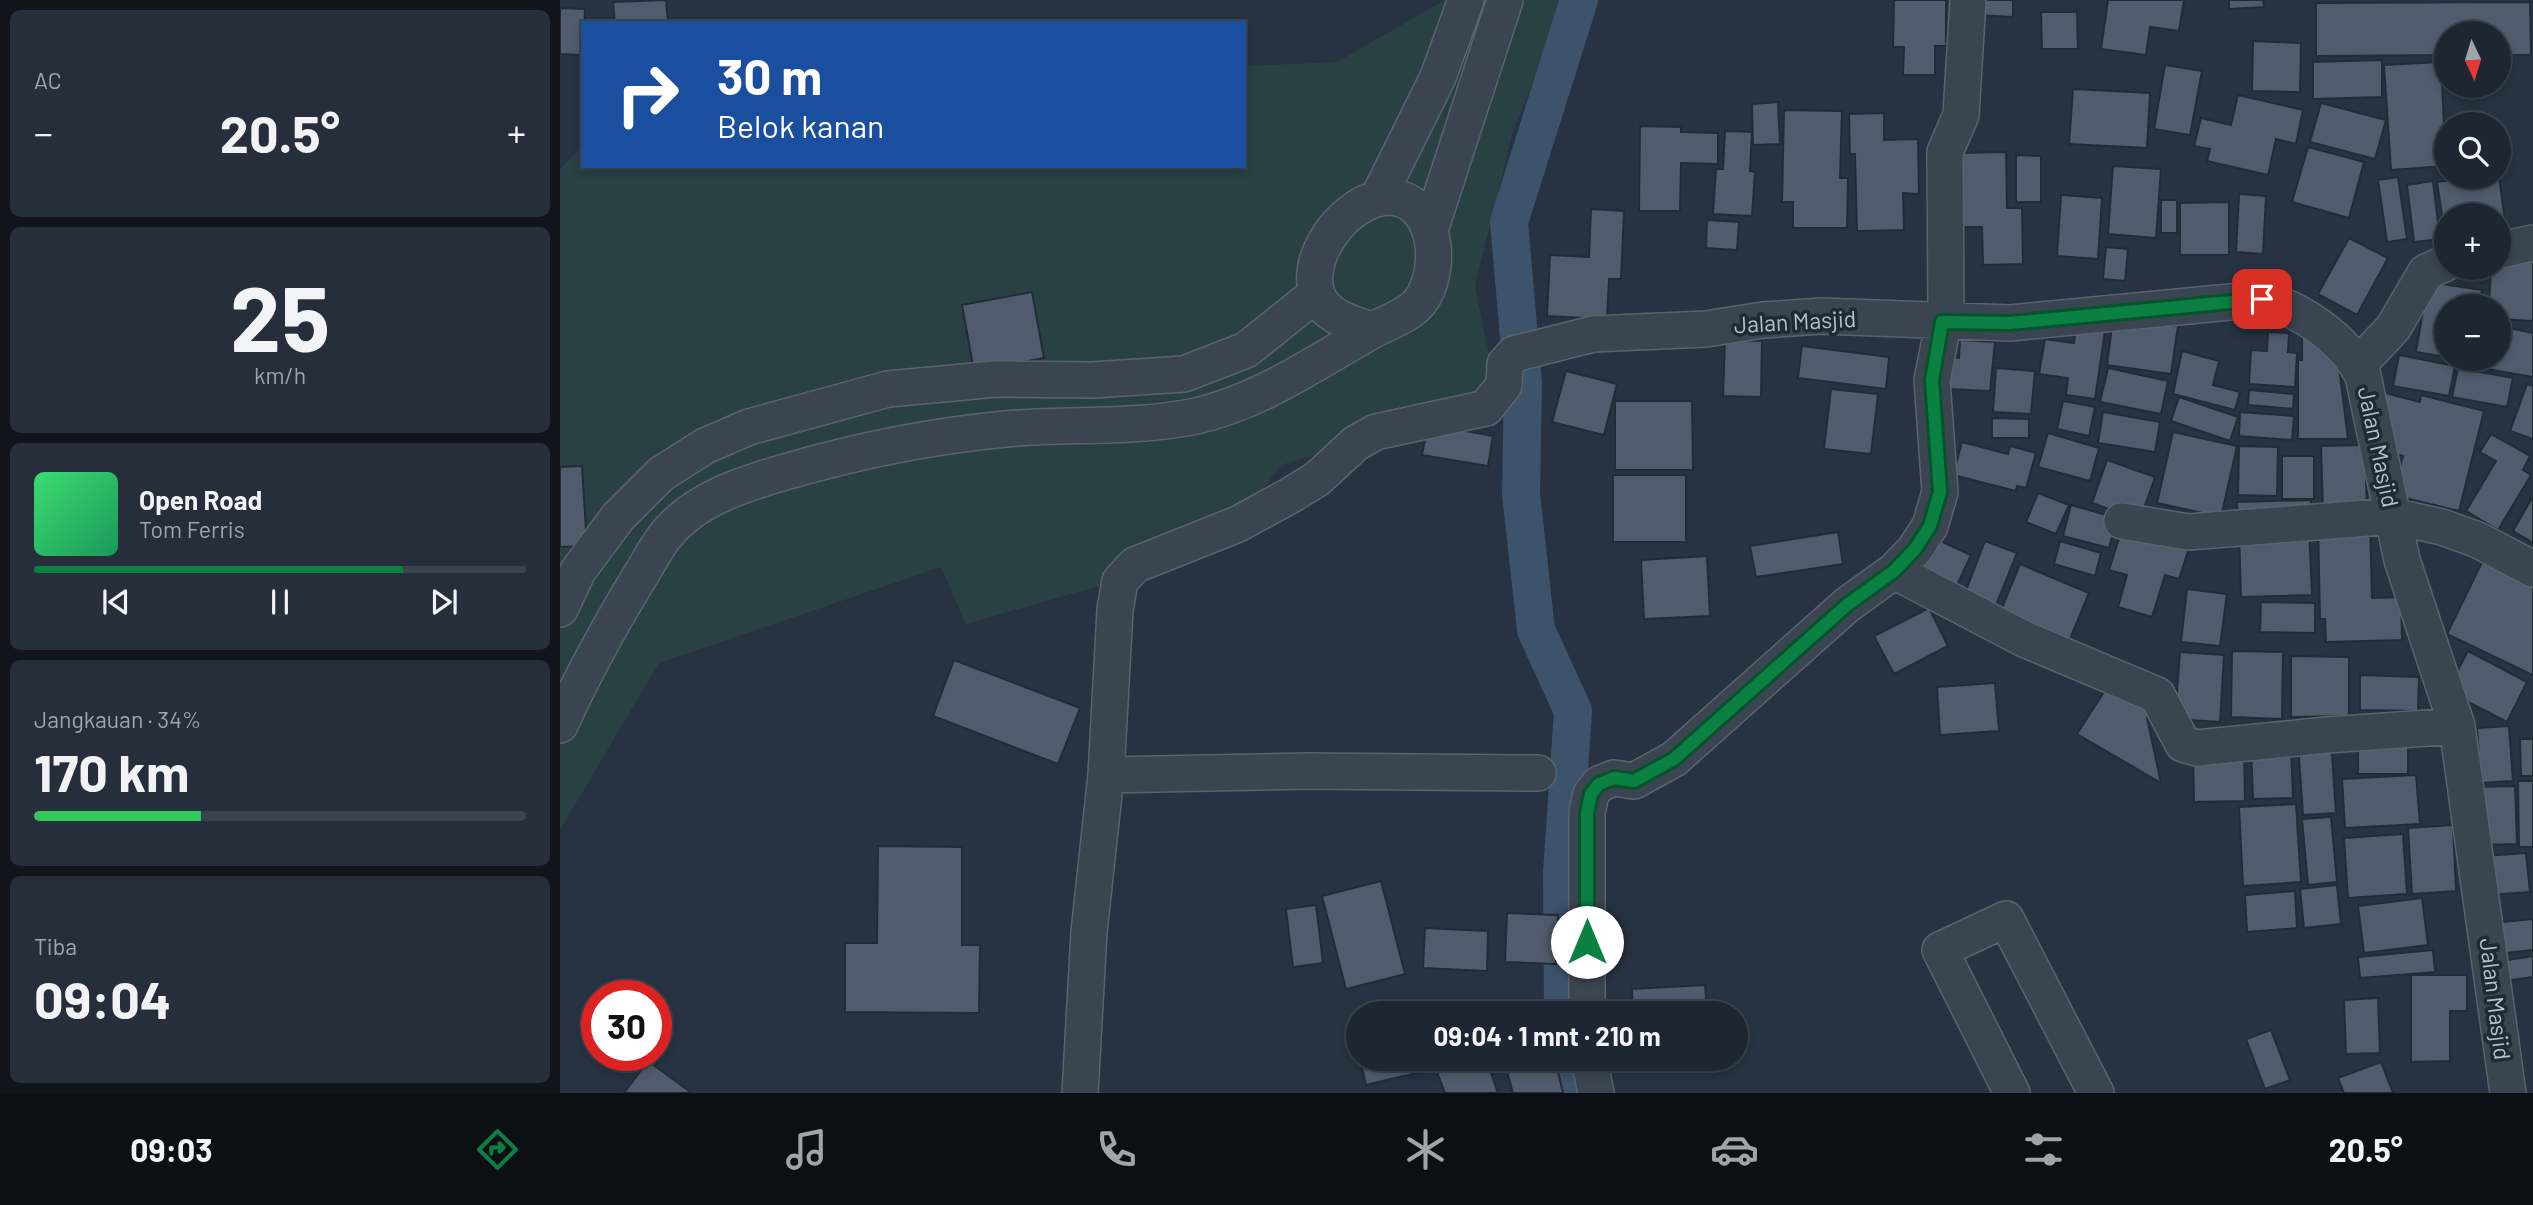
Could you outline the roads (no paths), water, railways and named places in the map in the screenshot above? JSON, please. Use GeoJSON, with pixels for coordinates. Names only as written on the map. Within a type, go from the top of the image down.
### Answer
{"type":"FeatureCollection","features":[{"type":"Feature","properties":{"kind":"street"},"geometry":{"type":"LineString","coordinates":[[1371,330],[1340,319],[1325,307],[1316,294],[1318,258],[1325,242],[1346,217],[1378,198],[1438,77],[1466,0]]}},
{"type":"Feature","properties":{"kind":"street"},"geometry":{"type":"LineString","coordinates":[[1430,229],[1505,0]]}},
{"type":"Feature","properties":{"kind":"street"},"geometry":{"type":"LineString","coordinates":[[1587,1001],[1587,813],[1591,794],[1599,784],[1614,778],[1634,781],[1674,759],[1847,605],[1894,571],[1915,549],[1930,526],[1940,492],[1932,380],[1942,322],[1947,310],[1945,152],[1961,115],[1968,0]]}},
{"type":"Feature","properties":{"kind":"street"},"geometry":{"type":"LineString","coordinates":[[560,725],[593,652],[666,534],[686,516],[733,487],[859,450],[898,443],[1007,429],[1093,426],[1196,416],[1266,391],[1371,330],[1399,320],[1419,303],[1428,288],[1433,257],[1430,229],[1421,212],[1408,202],[1378,198]]}},
{"type":"Feature","properties":{"kind":"street"},"geometry":{"type":"LineString","coordinates":[[2511,248],[2533,243]]}},
{"type":"Feature","properties":{"kind":"street"},"geometry":{"type":"LineString","coordinates":[[2358,365],[2393,328],[2426,272],[2434,268]]}},
{"type":"Feature","properties":{"kind":"street"},"geometry":{"type":"LineString","coordinates":[[560,609],[578,572],[618,517],[661,474],[705,446],[749,427],[888,389],[996,379],[1092,380],[1184,374],[1246,350],[1316,294]]}},
{"type":"Feature","properties":{"kind":"street","name":"Jalan Masjid"},"geometry":{"type":"LineString","coordinates":[[1106,775],[1115,610],[1120,581],[1127,571],[1135,565],[1238,524],[1291,495],[1317,479],[1356,443],[1376,432],[1486,408],[1500,394],[1504,385],[1505,364],[1525,352],[1593,334],[1706,329],[1798,317],[2010,323],[2262,299],[2282,304],[2322,328],[2358,365],[2370,401],[2393,516],[2428,645],[2457,726],[2508,1093]]}},
{"type":"Feature","properties":{"kind":"street"},"geometry":{"type":"LineString","coordinates":[[888,389],[898,443]]}},
{"type":"Feature","properties":{"kind":"street"},"geometry":{"type":"LineString","coordinates":[[2122,521],[2188,532],[2393,516],[2442,527],[2478,540],[2533,569]]}},
{"type":"Feature","properties":{"kind":"street"},"geometry":{"type":"LineString","coordinates":[[1894,571],[2024,639],[2157,695],[2183,744],[2197,748],[2327,734],[2457,726]]}},
{"type":"Feature","properties":{"kind":"street"},"geometry":{"type":"LineString","coordinates":[[1080,1093],[1089,932],[1106,775],[1292,771],[1538,773]]}},
{"type":"Feature","properties":{"kind":"street"},"geometry":{"type":"LineString","coordinates":[[2012,1093],[1940,950],[2006,919],[2096,1093]]}},
{"type":"Feature","properties":{"kind":"street"},"geometry":{"type":"LineString","coordinates":[[1591,1071],[1596,1093]]}},
{"type":"Feature","properties":{"kind":"waterway"},"geometry":{"type":"LineString","coordinates":[[1563,1001],[1562,873],[1573,711],[1536,630],[1521,494],[1523,383],[1509,222],[1579,0]]}},
{"type":"Feature","properties":{"kind":"waterway"},"geometry":{"type":"LineString","coordinates":[[1567,1071],[1575,1093]]}}]}
